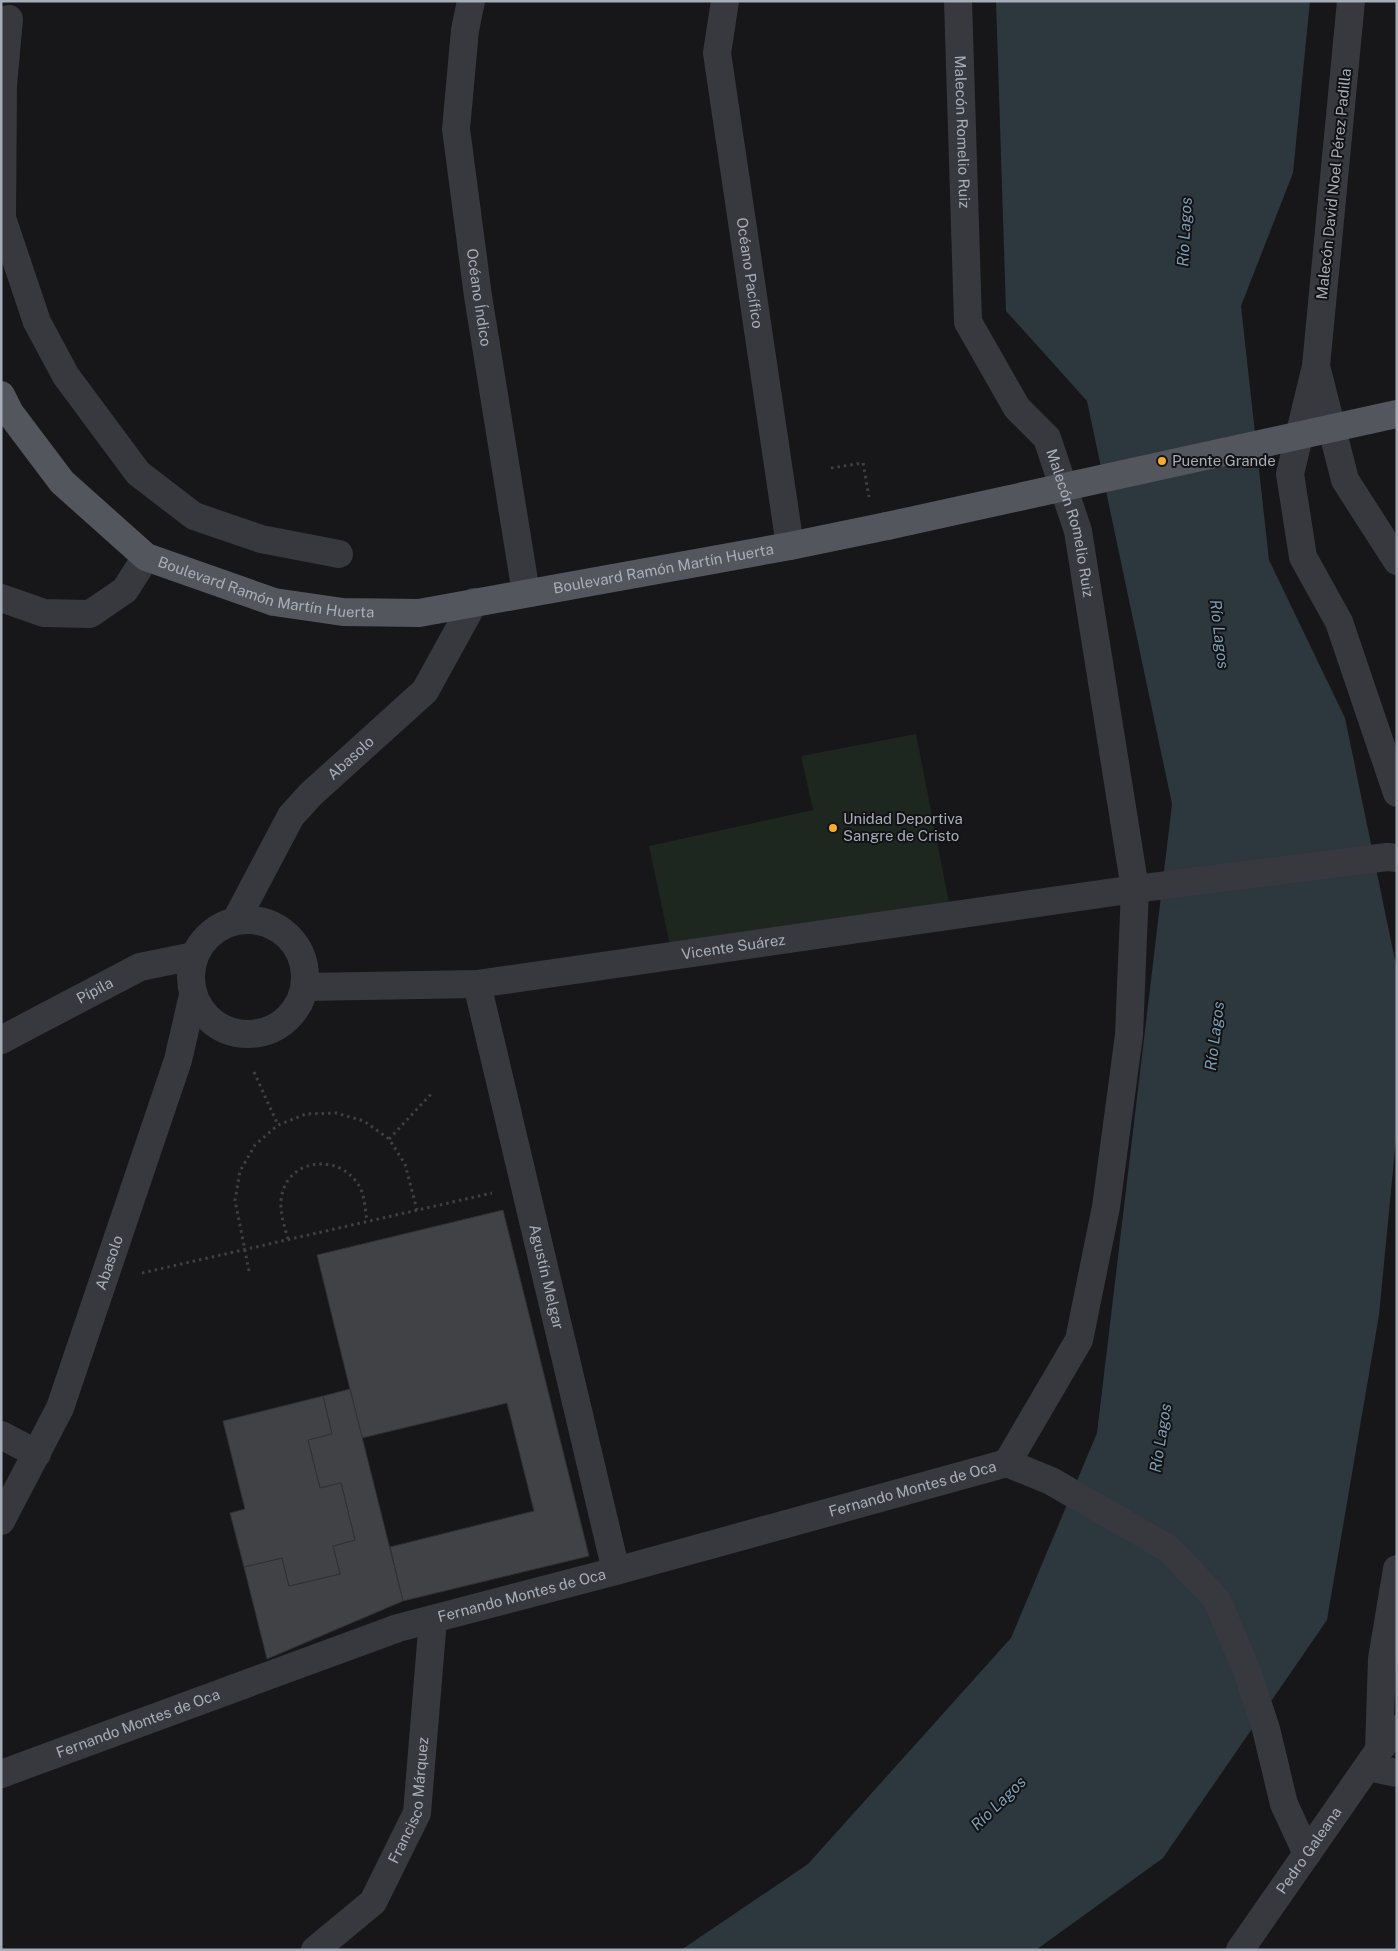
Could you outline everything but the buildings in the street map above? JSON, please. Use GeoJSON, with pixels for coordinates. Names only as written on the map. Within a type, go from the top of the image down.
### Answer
{"type":"FeatureCollection","features":[{"type":"Feature","properties":{"kind":"main road","name":"Boulevard Ramón Martín Huerta"},"geometry":{"type":"LineString","coordinates":[[1,395],[10,413],[62,482],[146,557],[274,602],[343,612],[419,613],[790,546],[1397,414]]}},
{"type":"Feature","properties":{"kind":"street","name":"Océano Índico"},"geometry":{"type":"LineString","coordinates":[[471,1],[465,30],[456,129],[478,296],[526,593]]}},
{"type":"Feature","properties":{"kind":"street","name":"Océano Pacífico"},"geometry":{"type":"LineString","coordinates":[[724,1],[717,53],[790,546]]}},
{"type":"Feature","properties":{"kind":"street","name":"Malecón Romelio Ruiz"},"geometry":{"type":"LineString","coordinates":[[958,1],[968,322],[1018,408],[1047,438],[1078,531],[1147,887],[1106,1207],[1079,1340],[1007,1463]]}},
{"type":"Feature","properties":{"kind":"street","name":"Malecón David Noel Pérez Padilla"},"geometry":{"type":"LineString","coordinates":[[1316,366],[1351,1]]}},
{"type":"Feature","properties":{"kind":"street"},"geometry":{"type":"LineString","coordinates":[[6,15],[3,85],[2,218],[37,322],[66,376],[138,473],[194,516],[262,539],[338,554]]}},
{"type":"Feature","properties":{"kind":"street"},"geometry":{"type":"LineString","coordinates":[[1316,366],[1344,480],[1397,561]]}},
{"type":"Feature","properties":{"kind":"street"},"geometry":{"type":"LineString","coordinates":[[1316,366],[1290,474],[1303,557],[1339,622],[1397,793]]}},
{"type":"Feature","properties":{"kind":"street"},"geometry":{"type":"LineString","coordinates":[[1,598],[44,613],[90,614],[125,590],[146,557]]}},
{"type":"Feature","properties":{"kind":"street","name":"Abasolo"},"geometry":{"type":"LineString","coordinates":[[236,920],[292,816],[311,794],[425,691],[474,602]]}},
{"type":"Feature","properties":{"kind":"street","name":"Vicente Suárez"},"geometry":{"type":"LineString","coordinates":[[305,988],[477,984],[1147,887],[1392,858]]}},
{"type":"Feature","properties":{"kind":"street"},"geometry":{"type":"LineString","coordinates":[[236,920],[264,922],[273,925],[289,936],[300,950],[305,968],[305,988],[299,1005],[287,1020],[272,1030],[253,1035],[235,1033],[217,1025],[203,1012],[194,995],[190,976],[194,956],[204,940],[218,928],[236,920]]}},
{"type":"Feature","properties":{"kind":"street","name":"Pípila"},"geometry":{"type":"LineString","coordinates":[[1,1040],[140,967],[194,956]]}},
{"type":"Feature","properties":{"kind":"street","name":"Agustín Melgar"},"geometry":{"type":"LineString","coordinates":[[477,984],[616,1571]]}},
{"type":"Feature","properties":{"kind":"street","name":"Abasolo"},"geometry":{"type":"LineString","coordinates":[[1,1521],[60,1408],[178,1060],[194,995]]}},
{"type":"Feature","properties":{"kind":"street"},"geometry":{"type":"LineString","coordinates":[[1,1435],[37,1454]]}},
{"type":"Feature","properties":{"kind":"street","name":"Fernando Montes de Oca"},"geometry":{"type":"LineString","coordinates":[[1,1774],[398,1628],[616,1571],[1007,1463],[1051,1481],[1169,1549],[1217,1600],[1248,1674],[1266,1729],[1284,1804],[1307,1854]]}},
{"type":"Feature","properties":{"kind":"street"},"geometry":{"type":"LineString","coordinates":[[1397,1569],[1382,1659],[1374,1759],[1397,1773]]}},
{"type":"Feature","properties":{"kind":"street","name":"Francisco Márquez"},"geometry":{"type":"LineString","coordinates":[[315,1950],[373,1902],[417,1813],[433,1618]]}},
{"type":"Feature","properties":{"kind":"street","name":"Pedro Galeana"},"geometry":{"type":"LineString","coordinates":[[1240,1950],[1397,1729]]}},
{"type":"Feature","properties":{"kind":"path"},"geometry":{"type":"LineString","coordinates":[[831,468],[863,463]]}},
{"type":"Feature","properties":{"kind":"path"},"geometry":{"type":"LineString","coordinates":[[254,1072],[278,1125]]}},
{"type":"Feature","properties":{"kind":"path"},"geometry":{"type":"LineString","coordinates":[[389,1139],[431,1094]]}},
{"type":"Feature","properties":{"kind":"path"},"geometry":{"type":"LineString","coordinates":[[249,1271],[235,1200],[240,1170],[255,1145],[278,1125],[306,1114],[336,1113],[364,1122],[389,1139],[406,1164],[417,1210]]}},
{"type":"Feature","properties":{"kind":"path"},"geometry":{"type":"LineString","coordinates":[[288,1239],[281,1201],[284,1189],[290,1177],[301,1169],[313,1164],[326,1163],[339,1167],[350,1174],[359,1185],[367,1221]]}},
{"type":"Feature","properties":{"kind":"path"},"geometry":{"type":"LineString","coordinates":[[166,1268],[468,1198]]}},
{"type":"Feature","properties":{"kind":"shaded area","name":"Unidad Deportiva Sangre de Cristo"},"geometry":{"type":"Polygon","coordinates":[[[916,734],[949,903],[670,945],[649,846],[813,810],[801,756],[916,734]]]}},
{"type":"Feature","properties":{"kind":"water","name":"Río Lagos"},"geometry":{"type":"Polygon","coordinates":[[[996,1],[1310,1],[1293,173],[1241,306],[1269,560],[1345,718],[1397,970],[1397,1129],[1379,1315],[1327,1620],[1163,1858],[1036,1950],[681,1950],[808,1864],[1011,1638],[1097,1433],[1172,804],[1087,401],[1006,311],[996,1]]]}},
{"type":"Feature","properties":{"kind":"place","name":"Puente Grande"},"geometry":{"type":"Point","coordinates":[1162,461]}},
{"type":"Feature","properties":{"kind":"place","name":"Unidad Deportiva Sangre de Cristo"},"geometry":{"type":"Point","coordinates":[833,828]}}]}
